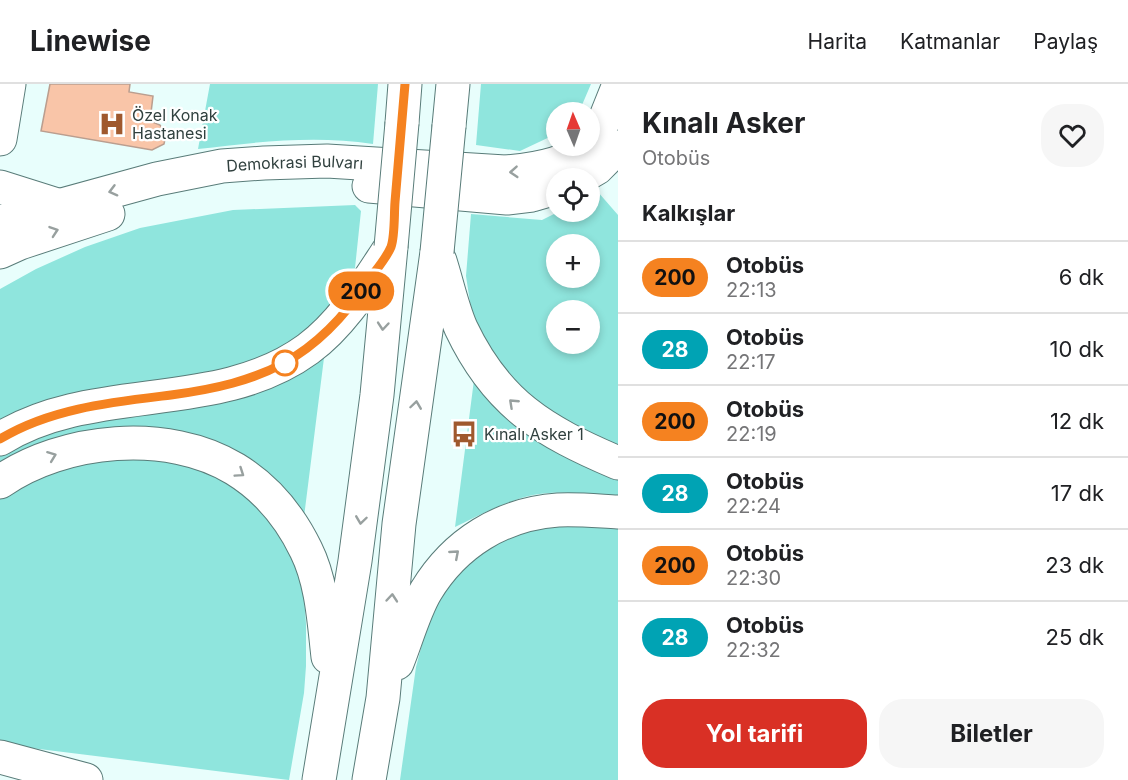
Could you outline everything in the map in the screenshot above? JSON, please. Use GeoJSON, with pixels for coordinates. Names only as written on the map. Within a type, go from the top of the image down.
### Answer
{"type":"FeatureCollection","features":[{"type":"Feature","properties":{"kind":"main road"},"geometry":{"type":"LineString","coordinates":[[0,139],[9,84]]}},
{"type":"Feature","properties":{"kind":"main road"},"geometry":{"type":"LineString","coordinates":[[319,780],[355,561],[377,395],[405,84]]}},
{"type":"Feature","properties":{"kind":"main road"},"geometry":{"type":"LineString","coordinates":[[369,780],[383,698],[399,524],[437,252],[453,84]]}},
{"type":"Feature","properties":{"kind":"main road","name":"Demokrasi Bulvarı"},"geometry":{"type":"LineString","coordinates":[[600,140],[618,87]]}},
{"type":"Feature","properties":{"kind":"main road","name":"Demokrasi Bulvarı"},"geometry":{"type":"LineString","coordinates":[[5,218],[158,179],[222,166],[327,161],[505,172],[526,171],[592,156]]}},
{"type":"Feature","properties":{"kind":"main road","name":"Demokrasi Bulvarı"},"geometry":{"type":"LineString","coordinates":[[5,218],[78,223],[163,199],[245,185],[288,182],[327,182],[507,198],[546,191]]}},
{"type":"Feature","properties":{"kind":"main road"},"geometry":{"type":"LineString","coordinates":[[0,439],[35,422],[68,412],[100,404],[225,385],[285,363],[307,350],[327,333],[353,303],[391,247]]}},
{"type":"Feature","properties":{"kind":"main road"},"geometry":{"type":"LineString","coordinates":[[437,252],[460,326],[485,372],[514,405],[544,427],[586,450],[618,463]]}},
{"type":"Feature","properties":{"kind":"main road"},"geometry":{"type":"LineString","coordinates":[[0,482],[56,454],[88,446],[116,444],[145,443],[176,447],[206,455],[233,468],[253,481],[269,496],[290,521],[307,551],[318,583],[332,691]]}},
{"type":"Feature","properties":{"kind":"main road"},"geometry":{"type":"LineString","coordinates":[[383,698],[424,593],[444,564],[466,545],[484,532],[533,514],[559,510],[618,512]]}},
{"type":"Feature","properties":{"kind":"main road"},"geometry":{"type":"LineString","coordinates":[[0,757],[86,780]]}},
{"type":"Feature","properties":{"kind":"main road"},"geometry":{"type":"LineString","coordinates":[[0,777],[22,780]]}},
{"type":"Feature","properties":{"kind":"shaded area"},"geometry":{"type":"Polygon","coordinates":[[[210,84],[378,84],[373,144],[307,140],[198,149],[210,84]]]}},
{"type":"Feature","properties":{"kind":"shaded area"},"geometry":{"type":"Polygon","coordinates":[[[481,84],[591,84],[583,102],[546,102],[546,139],[520,151],[476,145],[481,84]]]}},
{"type":"Feature","properties":{"kind":"shaded area"},"geometry":{"type":"Polygon","coordinates":[[[600,194],[618,215],[618,450],[523,397],[484,347],[471,309],[466,276],[471,214],[542,220],[546,218],[546,222],[600,222],[600,194]]]}},
{"type":"Feature","properties":{"kind":"shaded area"},"geometry":{"type":"Polygon","coordinates":[[[355,205],[361,211],[355,268],[347,288],[337,305],[273,357],[0,425],[0,289],[36,269],[85,247],[140,228],[233,210],[355,205]]]}},
{"type":"Feature","properties":{"kind":"shaded area"},"geometry":{"type":"Polygon","coordinates":[[[325,350],[304,517],[201,439],[0,466],[0,452],[17,444],[325,350]]]}},
{"type":"Feature","properties":{"kind":"shaded area"},"geometry":{"type":"Polygon","coordinates":[[[474,380],[618,479],[618,497],[564,493],[533,495],[503,505],[455,527],[474,380]]]}},
{"type":"Feature","properties":{"kind":"shaded area"},"geometry":{"type":"Polygon","coordinates":[[[137,457],[188,464],[240,489],[279,523],[303,582],[306,624],[304,693],[289,780],[31,748],[0,742],[0,498],[8,492],[71,465],[137,457]]]}},
{"type":"Feature","properties":{"kind":"shaded area"},"geometry":{"type":"Polygon","coordinates":[[[552,525],[618,528],[618,780],[400,780],[416,667],[426,629],[442,594],[458,571],[491,543],[519,530],[552,525]]]}},
{"type":"Feature","properties":{"kind":"building"},"geometry":{"type":"Polygon","coordinates":[[[50,84],[130,84],[129,92],[153,96],[150,121],[160,125],[166,135],[164,144],[152,150],[41,131],[50,84]]]}},
{"type":"Feature","properties":{"kind":"bus line","name":"200"},"geometry":{"type":"LineString","coordinates":[[0,439],[35,422],[100,404],[194,391],[225,385],[260,374],[307,350],[327,333],[353,303],[391,247],[405,84]]}},
{"type":"Feature","properties":{"kind":"place","name":"Özel Konak Hastanesi"},"geometry":{"type":"Point","coordinates":[112,124]}},
{"type":"Feature","properties":{"kind":"place","name":"Kınalı Asker 1"},"geometry":{"type":"Point","coordinates":[464,434]}}]}
